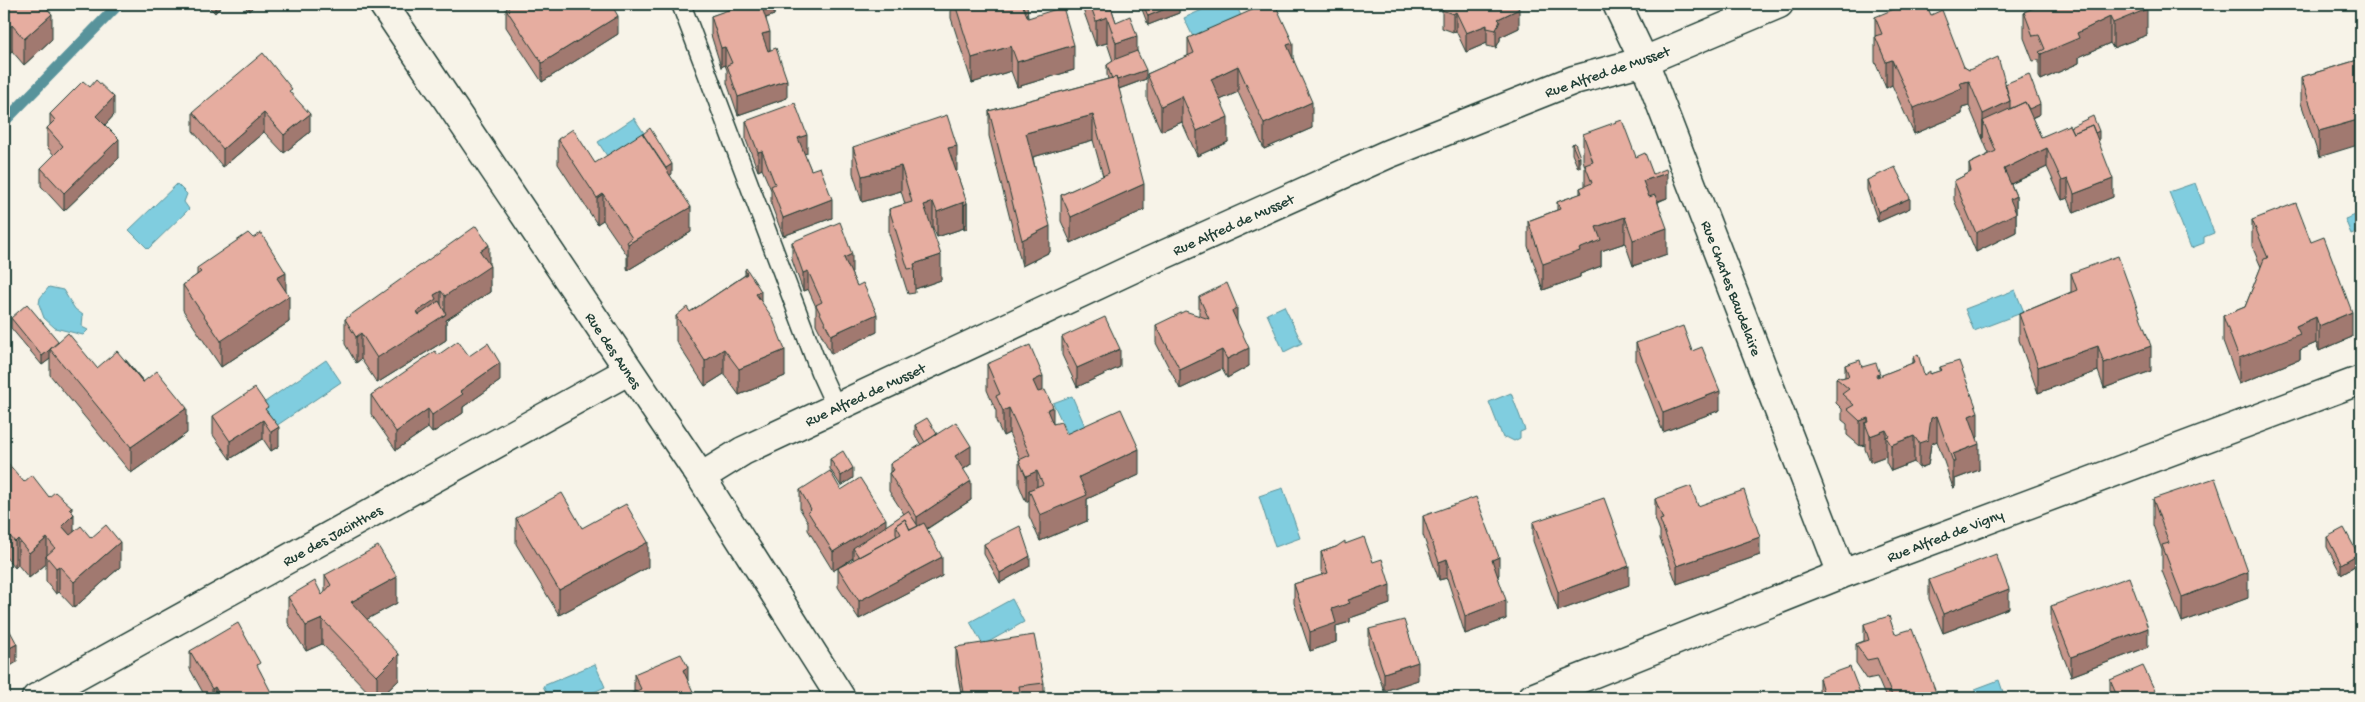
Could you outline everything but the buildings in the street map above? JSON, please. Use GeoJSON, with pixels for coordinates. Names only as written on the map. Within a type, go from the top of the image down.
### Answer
{"type":"FeatureCollection","features":[{"type":"Feature","properties":{"kind":"street","name":"Rue des Aunes"},"geometry":{"type":"LineString","coordinates":[[383,4],[700,477],[841,698]]}},
{"type":"Feature","properties":{"kind":"street","name":"Rue Charles Baudelaire"},"geometry":{"type":"LineString","coordinates":[[1616,4],[1644,61],[1842,574]]}},
{"type":"Feature","properties":{"kind":"street","name":"Rue Alfred de Musset"},"geometry":{"type":"LineString","coordinates":[[700,477],[743,451],[836,407],[1132,269],[1388,154],[1574,80],[1644,61],[1779,4]]}},
{"type":"Feature","properties":{"kind":"street","name":"Rue des Jacinthes"},"geometry":{"type":"LineString","coordinates":[[36,698],[628,372]]}},
{"type":"Feature","properties":{"kind":"street","name":"Rue Alfred de Vigny"},"geometry":{"type":"LineString","coordinates":[[1532,698],[1842,574],[2361,380]]}},
{"type":"Feature","properties":{"kind":"lane"},"geometry":{"type":"LineString","coordinates":[[681,4],[820,372],[836,407]]}},
{"type":"Feature","properties":{"kind":"water"},"geometry":{"type":"Polygon","coordinates":[[[1215,4],[1236,4],[1241,16],[1193,37],[1184,18],[1215,4]]]}},
{"type":"Feature","properties":{"kind":"water"},"geometry":{"type":"Polygon","coordinates":[[[634,118],[646,136],[609,159],[598,142],[634,118]]]}},
{"type":"Feature","properties":{"kind":"water"},"geometry":{"type":"Polygon","coordinates":[[[2195,183],[2214,233],[2204,237],[2204,243],[2191,248],[2169,192],[2195,183]]]}},
{"type":"Feature","properties":{"kind":"water"},"geometry":{"type":"Polygon","coordinates":[[[177,184],[187,194],[184,202],[189,209],[148,249],[129,230],[177,184]]]}},
{"type":"Feature","properties":{"kind":"water"},"geometry":{"type":"Polygon","coordinates":[[[2361,213],[2361,230],[2351,234],[2345,219],[2361,213]]]}},
{"type":"Feature","properties":{"kind":"water"},"geometry":{"type":"Polygon","coordinates":[[[49,287],[63,290],[75,309],[83,315],[82,327],[88,330],[83,335],[55,328],[44,318],[39,304],[40,298],[49,287]]]}},
{"type":"Feature","properties":{"kind":"water"},"geometry":{"type":"Polygon","coordinates":[[[2015,290],[2024,312],[1974,331],[1965,309],[2015,290]]]}},
{"type":"Feature","properties":{"kind":"water"},"geometry":{"type":"Polygon","coordinates":[[[1284,306],[1302,343],[1284,352],[1267,314],[1284,306]]]}},
{"type":"Feature","properties":{"kind":"water"},"geometry":{"type":"Polygon","coordinates":[[[326,360],[341,382],[276,426],[262,404],[326,360]]]}},
{"type":"Feature","properties":{"kind":"water"},"geometry":{"type":"Polygon","coordinates":[[[1511,393],[1525,430],[1520,432],[1520,438],[1514,441],[1506,437],[1503,438],[1489,402],[1511,393]]]}},
{"type":"Feature","properties":{"kind":"water"},"geometry":{"type":"Polygon","coordinates":[[[1072,396],[1091,440],[1074,447],[1053,403],[1072,396]]]}},
{"type":"Feature","properties":{"kind":"water"},"geometry":{"type":"Polygon","coordinates":[[[1283,488],[1300,538],[1275,547],[1259,496],[1283,488]]]}},
{"type":"Feature","properties":{"kind":"water"},"geometry":{"type":"Polygon","coordinates":[[[1012,599],[1024,622],[983,645],[970,622],[1012,599]]]}},
{"type":"Feature","properties":{"kind":"water"},"geometry":{"type":"Polygon","coordinates":[[[595,664],[605,687],[581,698],[549,698],[543,686],[595,664]]]}},
{"type":"Feature","properties":{"kind":"water"},"geometry":{"type":"Polygon","coordinates":[[[1999,680],[2005,698],[1978,698],[1975,689],[1999,680]]]}},
{"type":"Feature","properties":{"kind":"waterway"},"geometry":{"type":"LineString","coordinates":[[4,122],[119,4]]}}]}
